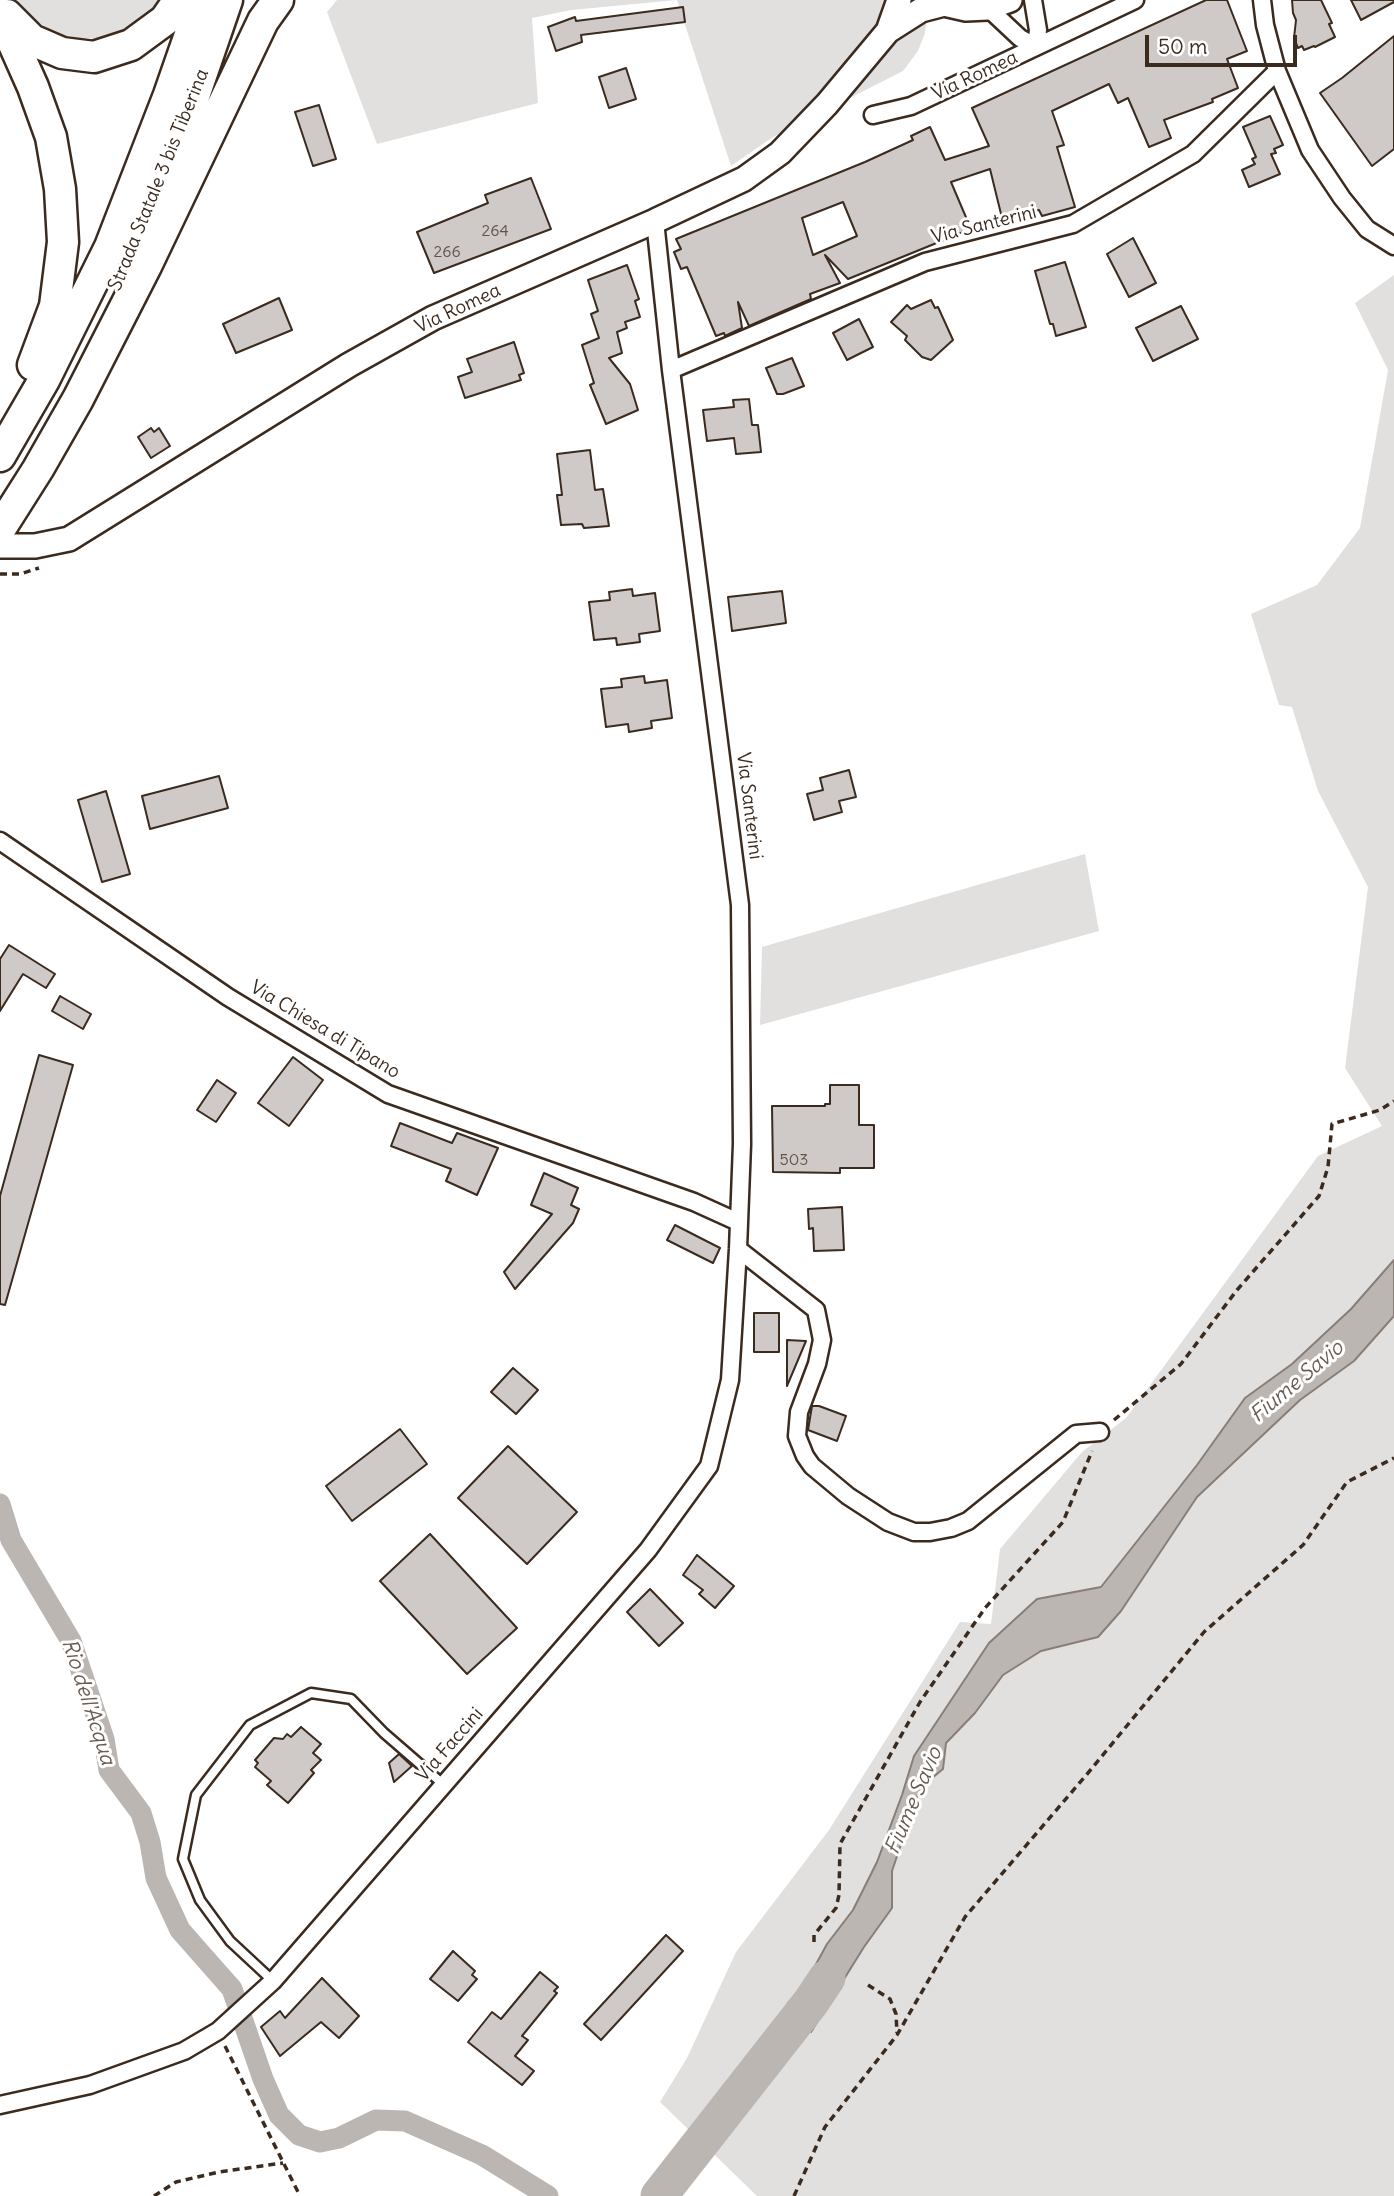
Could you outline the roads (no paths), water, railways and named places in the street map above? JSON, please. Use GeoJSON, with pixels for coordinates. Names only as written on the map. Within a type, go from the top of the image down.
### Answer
{"type":"FeatureCollection","features":[{"type":"Feature","properties":{"kind":"highway"},"geometry":{"type":"LineString","coordinates":[[0,11],[32,40],[62,53],[94,57],[131,46],[166,20],[179,0]]}},
{"type":"Feature","properties":{"kind":"highway","name":"Strada Statale 3 bis Tiberina"},"geometry":{"type":"LineString","coordinates":[[0,502],[14,453],[44,380],[110,247],[202,0]]}},
{"type":"Feature","properties":{"kind":"highway","name":"Strada Statale 3 bis Tiberina"},"geometry":{"type":"LineString","coordinates":[[14,453],[66,392],[132,257],[192,102],[227,0]]}},
{"type":"Feature","properties":{"kind":"highway"},"geometry":{"type":"LineString","coordinates":[[14,453],[78,399],[140,278],[263,21],[278,0]]}},
{"type":"Feature","properties":{"kind":"highway"},"geometry":{"type":"LineString","coordinates":[[0,11],[51,137],[60,189],[63,242],[55,306],[31,372],[0,529]]}},
{"type":"Feature","properties":{"kind":"main road","name":"Via Romea"},"geometry":{"type":"LineString","coordinates":[[888,31],[899,0]]}},
{"type":"Feature","properties":{"kind":"main road","name":"Via Romea"},"geometry":{"type":"LineString","coordinates":[[0,546],[35,546],[69,539],[349,365],[433,318],[655,221],[744,178],[780,153],[827,104],[888,31],[922,10],[941,2],[966,9],[988,8],[1010,0]]}},
{"type":"Feature","properties":{"kind":"street","name":"Via Romea"},"geometry":{"type":"LineString","coordinates":[[1033,0],[1038,30],[1036,47]]}},
{"type":"Feature","properties":{"kind":"street","name":"Via Romea"},"geometry":{"type":"LineString","coordinates":[[873,115],[911,106],[1135,0]]}},
{"type":"Feature","properties":{"kind":"street"},"geometry":{"type":"LineString","coordinates":[[1262,0],[1265,25],[1277,71],[1310,150],[1342,198],[1367,229],[1394,246]]}},
{"type":"Feature","properties":{"kind":"street","name":"Via Romea"},"geometry":{"type":"LineString","coordinates":[[988,8],[1020,38],[1036,47]]}},
{"type":"Feature","properties":{"kind":"street","name":"Via Santerini"},"geometry":{"type":"LineString","coordinates":[[671,370],[926,262],[1073,224],[1193,154],[1277,71]]}},
{"type":"Feature","properties":{"kind":"street","name":"Via Santerini"},"geometry":{"type":"LineString","coordinates":[[655,221],[671,370],[740,905],[742,1144],[738,1249]]}},
{"type":"Feature","properties":{"kind":"street","name":"Via Chiesa di Tipano"},"geometry":{"type":"LineString","coordinates":[[0,841],[228,997],[388,1094],[694,1202],[738,1222]]}},
{"type":"Feature","properties":{"kind":"street"},"geometry":{"type":"LineString","coordinates":[[738,1249],[816,1310],[822,1340],[817,1364],[799,1412],[797,1436],[805,1457],[811,1466],[848,1496],[888,1522],[915,1532],[930,1532],[968,1521],[1076,1434],[1100,1432]]}},
{"type":"Feature","properties":{"kind":"street","name":"Via Faccini"},"geometry":{"type":"LineString","coordinates":[[0,2105],[90,2085],[184,2051],[218,2031],[273,1981],[648,1550],[709,1466],[730,1380],[738,1249]]}},
{"type":"Feature","properties":{"kind":"lane"},"geometry":{"type":"LineString","coordinates":[[273,1981],[230,1941],[200,1900],[183,1859],[196,1795],[250,1725],[311,1693],[351,1699],[384,1733],[444,1784]]}},
{"type":"Feature","properties":{"kind":"water"},"geometry":{"type":"Polygon","coordinates":[[[1394,1260],[1394,1316],[1354,1361],[1300,1400],[1197,1497],[1121,1611],[1098,1637],[1041,1651],[1003,1675],[975,1713],[946,1743],[943,1769],[920,1788],[892,1871],[892,1908],[864,1947],[811,2032],[788,2003],[803,1988],[827,1944],[853,1910],[877,1862],[914,1756],[989,1643],[1037,1599],[1101,1587],[1197,1465],[1245,1398],[1292,1364],[1351,1309],[1394,1260]]]}},
{"type":"Feature","properties":{"kind":"waterway","name":"Rio dell'Acqua"},"geometry":{"type":"LineString","coordinates":[[0,1504],[11,1540],[71,1641],[104,1739],[109,1770],[141,1813],[150,1842],[156,1878],[180,1930],[232,1989],[263,2079],[279,2115],[299,2135],[320,2142],[339,2138],[376,2120],[405,2121],[482,2155],[548,2196]]}},
{"type":"Feature","properties":{"kind":"waterway","name":"Fiume Savio"},"geometry":{"type":"LineString","coordinates":[[659,2196],[827,1978]]}}]}
